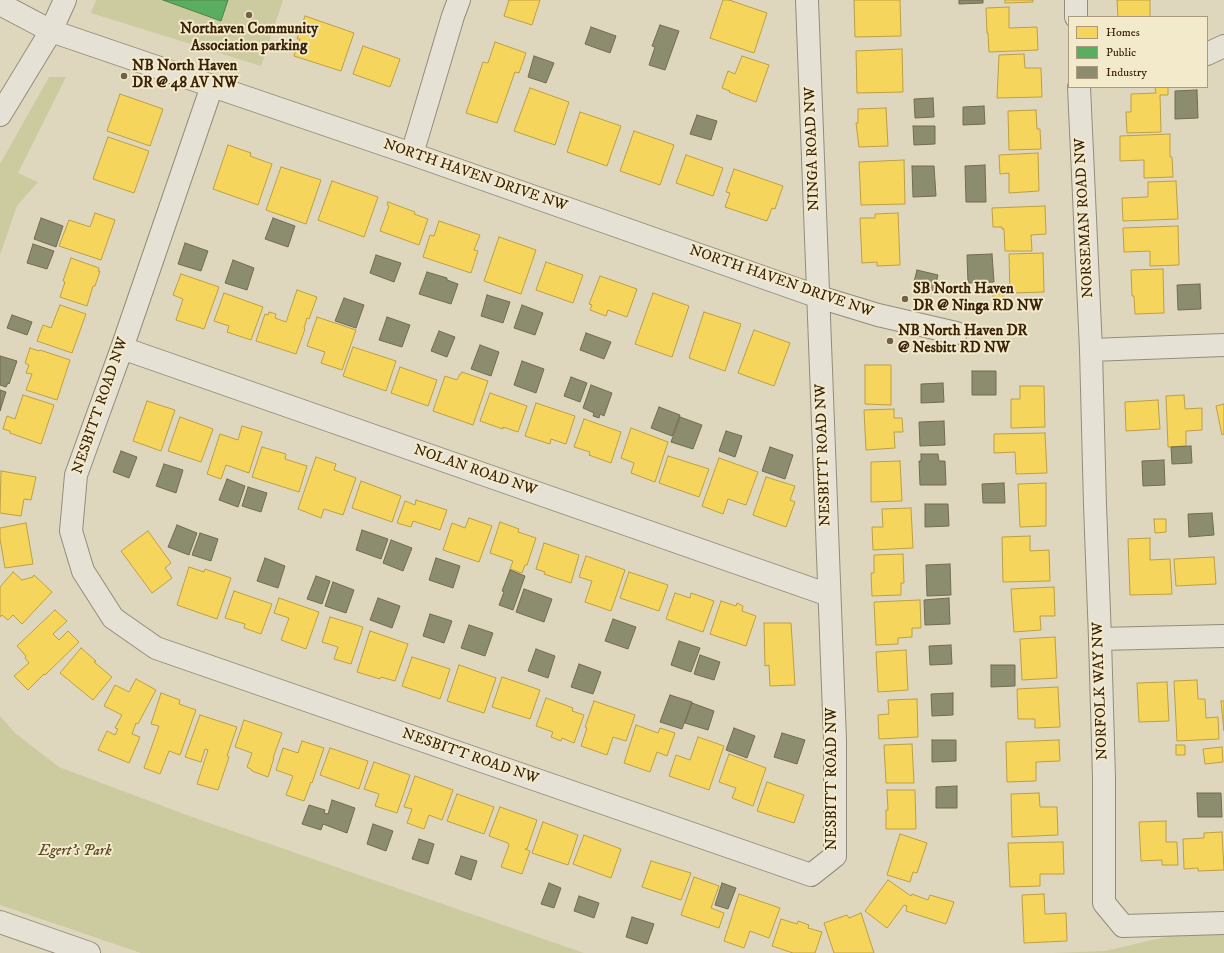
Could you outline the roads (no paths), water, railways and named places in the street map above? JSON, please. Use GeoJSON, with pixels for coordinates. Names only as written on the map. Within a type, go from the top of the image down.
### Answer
{"type":"FeatureCollection","features":[{"type":"Feature","properties":{"kind":"street"},"geometry":{"type":"LineString","coordinates":[[0,115],[51,31],[65,0]]}},
{"type":"Feature","properties":{"kind":"street"},"geometry":{"type":"LineString","coordinates":[[412,154],[459,0]]}},
{"type":"Feature","properties":{"kind":"street","name":"NINGA ROAD NW"},"geometry":{"type":"LineString","coordinates":[[807,0],[819,297]]}},
{"type":"Feature","properties":{"kind":"street"},"geometry":{"type":"LineString","coordinates":[[1076,0],[1076,16]]}},
{"type":"Feature","properties":{"kind":"street","name":"NORTH HAVEN DRIVE NW"},"geometry":{"type":"LineString","coordinates":[[0,4],[51,31],[412,154],[819,297],[878,315],[956,333]]}},
{"type":"Feature","properties":{"kind":"street"},"geometry":{"type":"LineString","coordinates":[[1208,54],[1224,46]]}},
{"type":"Feature","properties":{"kind":"street","name":"NESBITT ROAD NW"},"geometry":{"type":"LineString","coordinates":[[212,86],[122,348],[76,475],[71,531],[83,571],[113,618],[156,648],[811,875],[834,856],[835,740],[819,297]]}},
{"type":"Feature","properties":{"kind":"street","name":"NORSEMAN ROAD NW"},"geometry":{"type":"LineString","coordinates":[[1079,88],[1091,350]]}},
{"type":"Feature","properties":{"kind":"street"},"geometry":{"type":"LineString","coordinates":[[1091,350],[1224,345]]}},
{"type":"Feature","properties":{"kind":"street","name":"NOLAN ROAD NW"},"geometry":{"type":"LineString","coordinates":[[122,348],[829,595]]}},
{"type":"Feature","properties":{"kind":"street","name":"NORFOLK WAY NW"},"geometry":{"type":"LineString","coordinates":[[1091,350],[1104,778],[1104,903],[1123,926],[1224,923]]}},
{"type":"Feature","properties":{"kind":"street"},"geometry":{"type":"LineString","coordinates":[[1100,639],[1224,636]]}},
{"type":"Feature","properties":{"kind":"street"},"geometry":{"type":"LineString","coordinates":[[0,922],[89,953]]}},
{"type":"Feature","properties":{"kind":"place","name":"Northaven Community Association parking"},"geometry":{"type":"Point","coordinates":[249,15]}},
{"type":"Feature","properties":{"kind":"place","name":"NB North Haven DR @ 48 AV NW"},"geometry":{"type":"Point","coordinates":[124,76]}},
{"type":"Feature","properties":{"kind":"place","name":"SB North Haven DR @ Ninga RD NW"},"geometry":{"type":"Point","coordinates":[905,299]}},
{"type":"Feature","properties":{"kind":"place","name":"NB North Haven DR @ Nesbitt RD NW"},"geometry":{"type":"Point","coordinates":[890,341]}},
{"type":"Feature","properties":{"kind":"park label","name":"Egert's Park"},"geometry":{"type":"Point","coordinates":[75,852]}}]}
